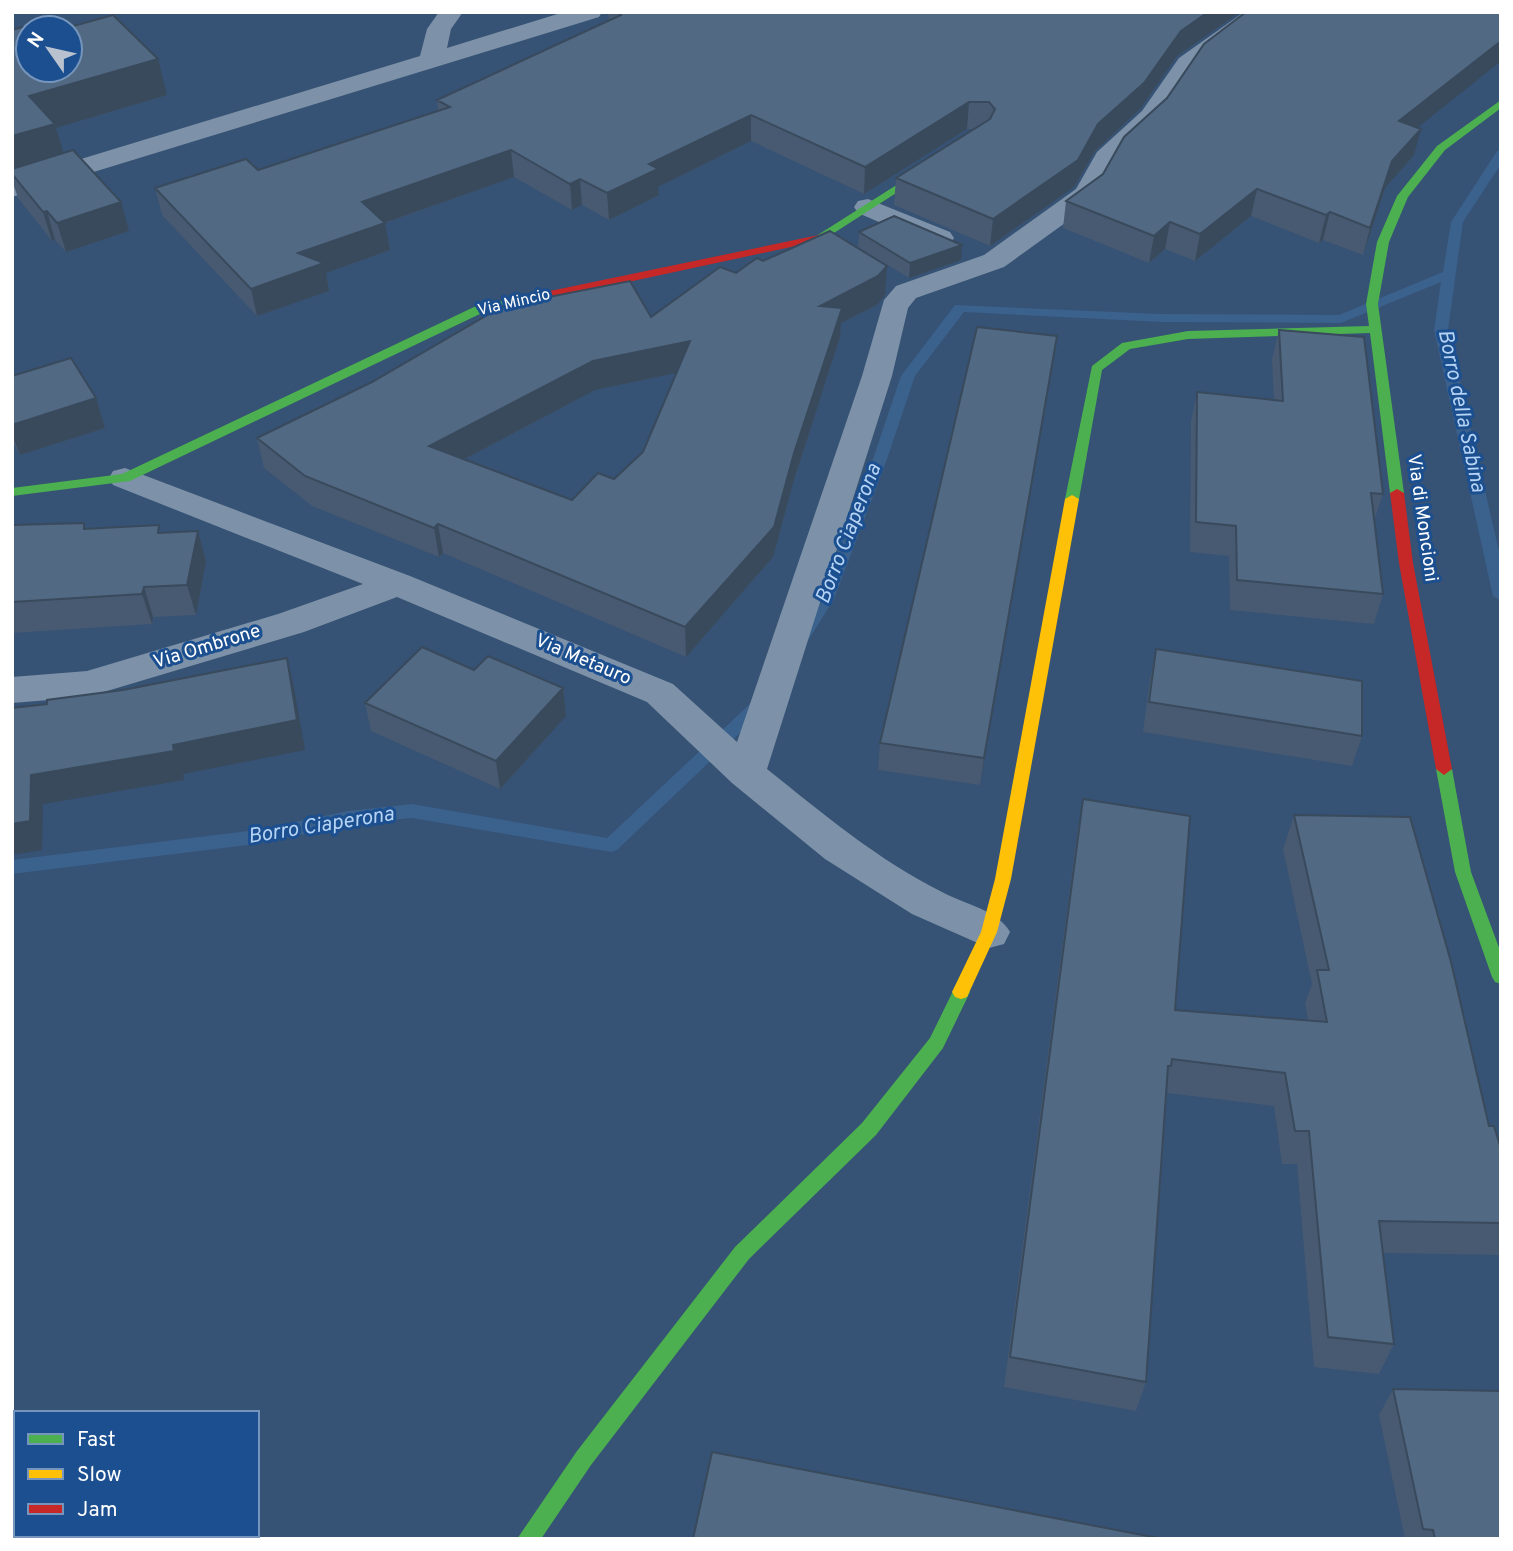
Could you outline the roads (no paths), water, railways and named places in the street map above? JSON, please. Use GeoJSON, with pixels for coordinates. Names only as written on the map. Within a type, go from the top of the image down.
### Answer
{"type":"FeatureCollection","features":[{"type":"Feature","properties":{"kind":"street"},"geometry":{"type":"LineString","coordinates":[[431,62],[439,29],[451,12]]}},
{"type":"Feature","properties":{"kind":"street"},"geometry":{"type":"LineString","coordinates":[[12,189],[590,12]]}},
{"type":"Feature","properties":{"kind":"street"},"geometry":{"type":"LineString","coordinates":[[741,768],[877,376],[894,306],[895,285],[993,261],[1087,194],[1107,158],[1151,117],[1188,63],[1260,12]]}},
{"type":"Feature","properties":{"kind":"street","name":"Via di Moncioni"},"geometry":{"type":"LineString","coordinates":[[1501,103],[1441,148],[1403,196],[1383,242],[1372,304],[1406,563],[1463,872],[1501,977]]}},
{"type":"Feature","properties":{"kind":"street","name":"Via Mincio"},"geometry":{"type":"LineString","coordinates":[[12,492],[125,478],[478,310],[830,245],[868,207],[955,151]]}},
{"type":"Feature","properties":{"kind":"street"},"geometry":{"type":"LineString","coordinates":[[868,207],[993,261]]}},
{"type":"Feature","properties":{"kind":"street"},"geometry":{"type":"LineString","coordinates":[[527,1539],[584,1458],[742,1253],[869,1129],[937,1043],[989,932],[1003,879],[1096,369],[1126,346],[1188,335],[1376,329]]}},
{"type":"Feature","properties":{"kind":"street","name":"Via Metauro"},"geometry":{"type":"LineString","coordinates":[[125,478],[398,584],[660,693],[741,768],[839,848],[926,903],[989,932]]}},
{"type":"Feature","properties":{"kind":"street","name":"Via Ombrone"},"geometry":{"type":"LineString","coordinates":[[12,690],[87,684],[290,622],[398,584]]}},
{"type":"Feature","properties":{"kind":"waterway","name":"Borro della Sabina"},"geometry":{"type":"LineString","coordinates":[[1449,274],[1457,222],[1501,154]]}},
{"type":"Feature","properties":{"kind":"waterway","name":"Borro Ciaperona"},"geometry":{"type":"LineString","coordinates":[[803,635],[826,599],[879,462],[908,376],[960,308],[1161,318],[1341,319],[1449,274]]}},
{"type":"Feature","properties":{"kind":"waterway","name":"Borro della Sabina"},"geometry":{"type":"LineString","coordinates":[[1449,274],[1441,330],[1501,596]]}},
{"type":"Feature","properties":{"kind":"waterway","name":"Borro Ciaperona"},"geometry":{"type":"LineString","coordinates":[[12,867],[257,837],[348,818],[412,811],[611,845],[758,706]]}}]}
